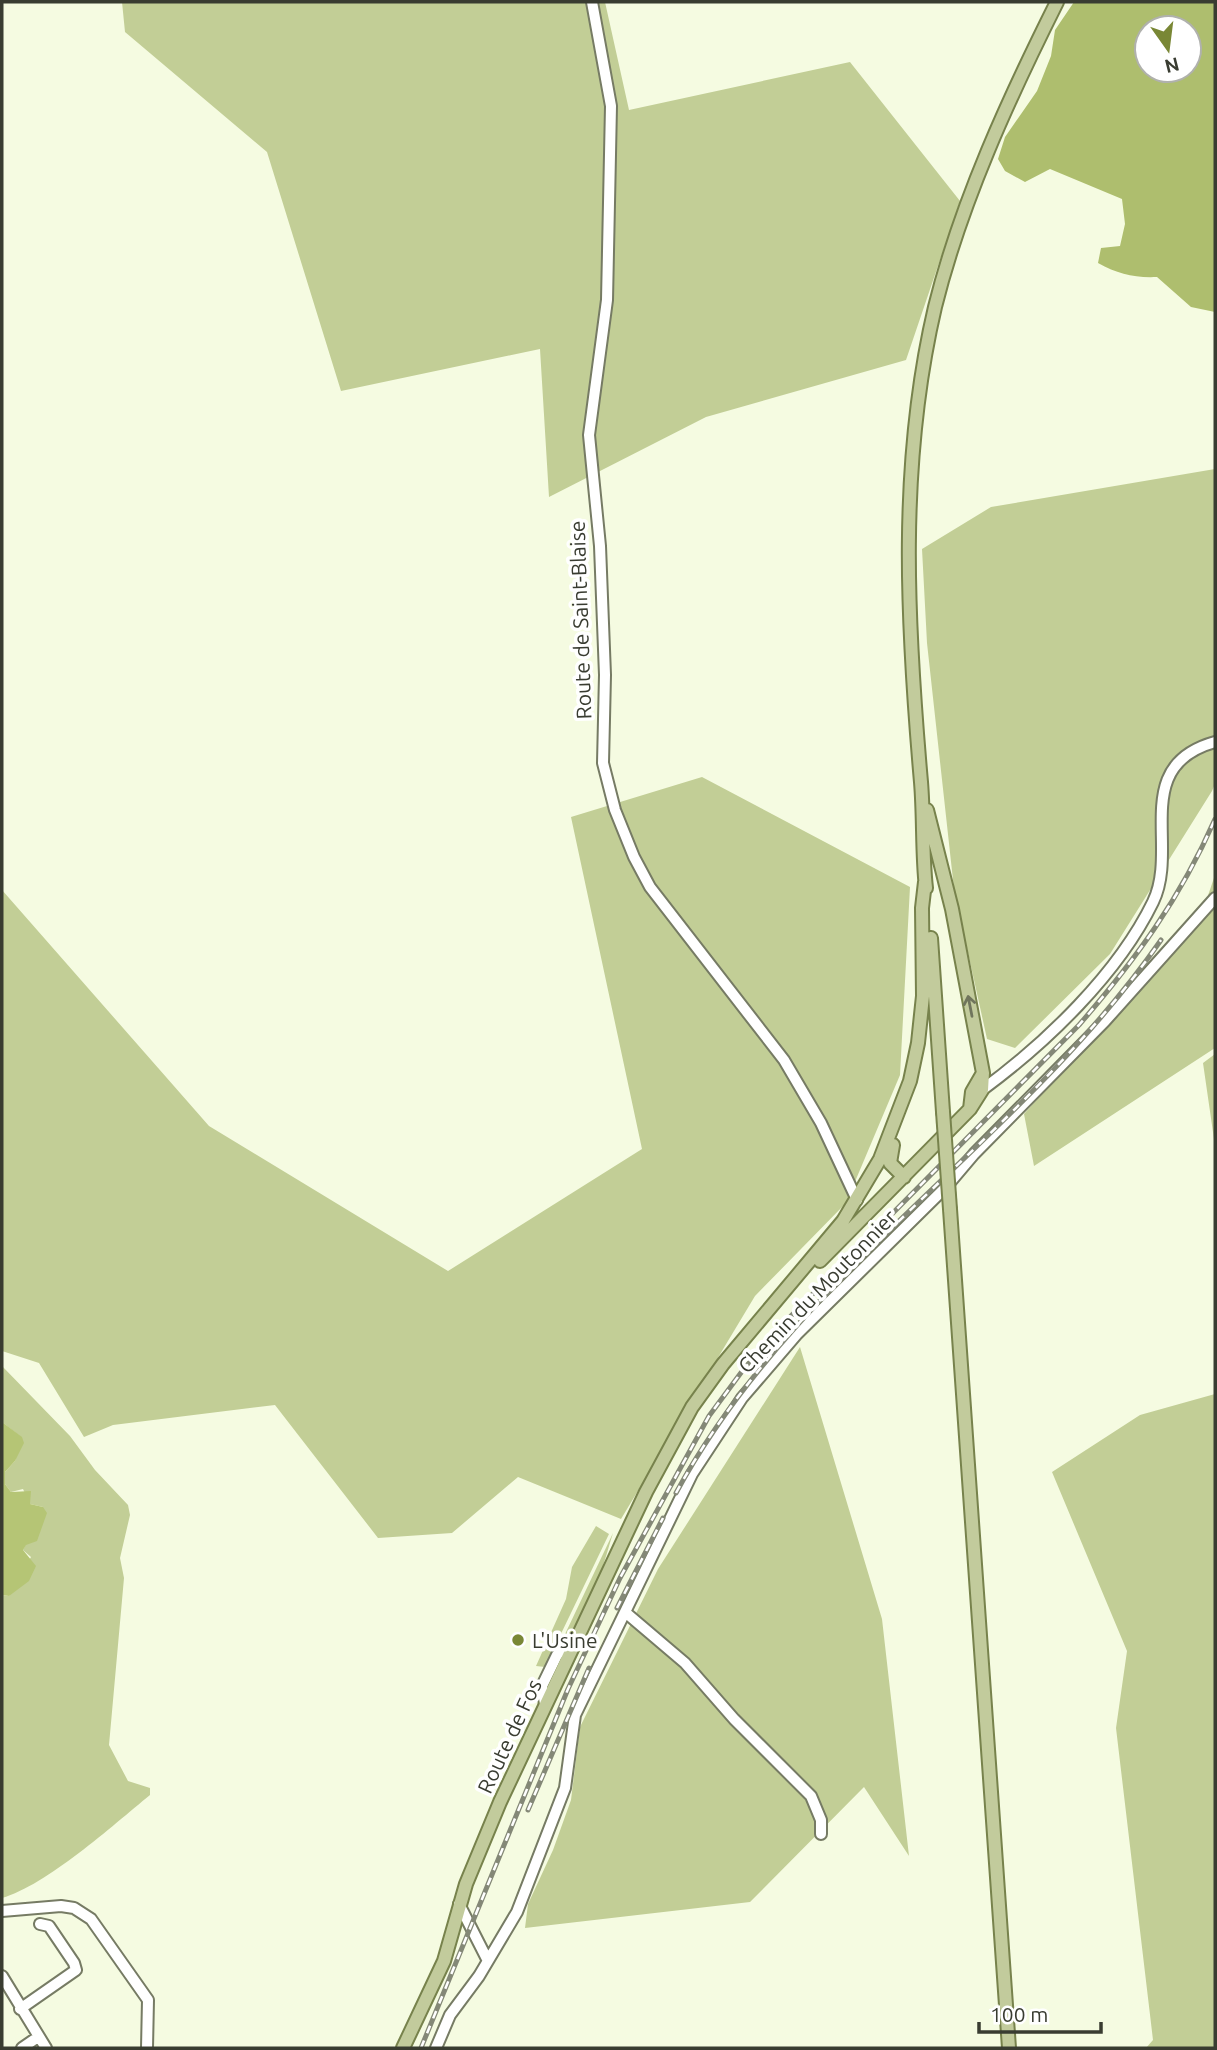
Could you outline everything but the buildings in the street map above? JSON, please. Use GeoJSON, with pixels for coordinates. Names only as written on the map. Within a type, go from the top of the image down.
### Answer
{"type":"FeatureCollection","features":[{"type":"Feature","properties":{"kind":"main road"},"geometry":{"type":"LineString","coordinates":[[1009,2048],[934,962],[925,882],[922,794],[908,626],[907,560],[915,424],[921,378],[936,306],[953,249],[1000,125],[1057,2]]}},
{"type":"Feature","properties":{"kind":"main road"},"geometry":{"type":"LineString","coordinates":[[768,1313],[970,1109],[982,1090],[983,1073],[952,909],[922,794]]}},
{"type":"Feature","properties":{"kind":"main road"},"geometry":{"type":"LineString","coordinates":[[904,1177],[892,1168],[889,1156],[908,1102],[923,996],[922,908],[925,882]]}},
{"type":"Feature","properties":{"kind":"main road"},"geometry":{"type":"LineString","coordinates":[[970,1109],[972,1092],[983,1073]]}},
{"type":"Feature","properties":{"kind":"main road"},"geometry":{"type":"LineString","coordinates":[[768,1313],[832,1236],[869,1182],[897,1119],[909,1081]]}},
{"type":"Feature","properties":{"kind":"main road"},"geometry":{"type":"LineString","coordinates":[[869,1182],[881,1184],[904,1177]]}},
{"type":"Feature","properties":{"kind":"main road"},"geometry":{"type":"LineString","coordinates":[[869,1182],[878,1204]]}},
{"type":"Feature","properties":{"kind":"main road"},"geometry":{"type":"LineString","coordinates":[[857,1199],[878,1204]]}},
{"type":"Feature","properties":{"kind":"main road","name":"Route de Fos"},"geometry":{"type":"LineString","coordinates":[[402,2048],[444,1961],[460,1904],[500,1802],[626,1530],[692,1406],[723,1364],[768,1313]]}},
{"type":"Feature","properties":{"kind":"street","name":"Route de Saint-Blaise"},"geometry":{"type":"LineString","coordinates":[[592,2],[611,106],[607,300],[589,435],[600,546],[606,675],[603,763],[615,810],[634,858],[650,887],[784,1060],[821,1123],[857,1199]]}},
{"type":"Feature","properties":{"kind":"street"},"geometry":{"type":"LineString","coordinates":[[982,1090],[1007,1072],[1090,991],[1135,930],[1154,900],[1160,870],[1160,817],[1165,785],[1177,765],[1198,747],[1215,742]]}},
{"type":"Feature","properties":{"kind":"street","name":"Chemin du Moutonnier"},"geometry":{"type":"LineString","coordinates":[[436,2048],[450,2015],[505,1936],[556,1816],[565,1788],[575,1715],[692,1474],[741,1398],[797,1334],[946,1187],[1105,1021],[1215,898]]}},
{"type":"Feature","properties":{"kind":"street"},"geometry":{"type":"LineString","coordinates":[[983,1073],[1007,1072]]}},
{"type":"Feature","properties":{"kind":"street"},"geometry":{"type":"LineString","coordinates":[[843,1171],[869,1182]]}},
{"type":"Feature","properties":{"kind":"street"},"geometry":{"type":"LineString","coordinates":[[625,1612],[685,1663],[734,1719],[811,1796],[821,1820],[821,1834]]}},
{"type":"Feature","properties":{"kind":"street"},"geometry":{"type":"LineString","coordinates":[[460,1904],[487,1959]]}},
{"type":"Feature","properties":{"kind":"street"},"geometry":{"type":"LineString","coordinates":[[2,1911],[61,1906],[74,1908],[91,1919],[148,2000],[147,2048]]}},
{"type":"Feature","properties":{"kind":"street"},"geometry":{"type":"LineString","coordinates":[[20,2009],[76,1970],[75,1963],[49,1926],[40,1924]]}},
{"type":"Feature","properties":{"kind":"street"},"geometry":{"type":"LineString","coordinates":[[2,1976],[20,2009],[47,2048]]}},
{"type":"Feature","properties":{"kind":"street"},"geometry":{"type":"LineString","coordinates":[[22,2048],[38,2037]]}},
{"type":"Feature","properties":{"kind":"shaded area"},"geometry":{"type":"Polygon","coordinates":[[[122,2],[605,2],[629,110],[850,62],[960,201],[906,360],[706,417],[549,497],[540,349],[341,391],[267,152],[125,32],[122,2]]]}},
{"type":"Feature","properties":{"kind":"shaded area"},"geometry":{"type":"Polygon","coordinates":[[[1074,2],[1215,2],[1215,312],[1191,307],[1157,277],[1126,274],[1098,263],[1101,248],[1120,246],[1125,224],[1122,199],[1050,169],[1025,182],[1005,171],[998,159],[1005,137],[1037,91],[1051,56],[1055,30],[1074,2]]]}},
{"type":"Feature","properties":{"kind":"shaded area"},"geometry":{"type":"Polygon","coordinates":[[[1215,469],[1215,784],[1110,954],[1015,1048],[987,1039],[954,889],[927,643],[922,549],[991,507],[1215,469]]]}},
{"type":"Feature","properties":{"kind":"shaded area"},"geometry":{"type":"Polygon","coordinates":[[[702,777],[910,887],[900,1075],[846,1203],[755,1296],[621,1519],[518,1477],[452,1533],[378,1538],[275,1405],[113,1425],[84,1437],[39,1363],[2,1351],[2,890],[209,1126],[448,1271],[642,1149],[571,817],[702,777]]]}},
{"type":"Feature","properties":{"kind":"shaded area"},"geometry":{"type":"Polygon","coordinates":[[[1215,875],[1215,1048],[1034,1166],[1024,1114],[1202,913],[1215,875]]]}},
{"type":"Feature","properties":{"kind":"shaded area"},"geometry":{"type":"Polygon","coordinates":[[[1215,1054],[1215,1146],[1203,1063],[1215,1054]]]}},
{"type":"Feature","properties":{"kind":"shaded area"},"geometry":{"type":"Polygon","coordinates":[[[800,1347],[882,1619],[909,1856],[864,1787],[750,1902],[525,1928],[528,1904],[553,1850],[571,1800],[580,1727],[658,1569],[800,1347]]]}},
{"type":"Feature","properties":{"kind":"shaded area"},"geometry":{"type":"Polygon","coordinates":[[[2,1366],[70,1436],[95,1470],[128,1505],[130,1515],[120,1558],[124,1578],[109,1745],[128,1781],[150,1788],[150,1795],[59,1868],[20,1891],[2,1898],[2,1595],[9,1596],[31,1557],[23,1550],[43,1507],[30,1504],[23,1489],[11,1492],[5,1484],[5,1472],[15,1461],[21,1437],[2,1422],[2,1366]]]}},
{"type":"Feature","properties":{"kind":"shaded area"},"geometry":{"type":"Polygon","coordinates":[[[1215,1394],[1215,2048],[1146,2048],[1153,2040],[1116,1728],[1127,1651],[1052,1472],[1140,1415],[1215,1394]]]}},
{"type":"Feature","properties":{"kind":"shaded area"},"geometry":{"type":"Polygon","coordinates":[[[2,1422],[22,1437],[24,1443],[15,1461],[5,1472],[5,1484],[11,1492],[31,1491],[30,1504],[43,1507],[47,1513],[37,1541],[26,1545],[23,1550],[36,1566],[29,1581],[9,1596],[2,1595],[2,1422]]]}},
{"type":"Feature","properties":{"kind":"shaded area"},"geometry":{"type":"Polygon","coordinates":[[[596,1526],[609,1534],[545,1667],[536,1666],[566,1599],[572,1567],[596,1526]]]}},
{"type":"Feature","properties":{"kind":"shaded area"},"geometry":{"type":"Polygon","coordinates":[[[613,1533],[585,1611],[568,1639],[557,1651],[613,1533]]]}},
{"type":"Feature","properties":{"kind":"railway"},"geometry":{"type":"LineString","coordinates":[[421,2048],[568,1689],[620,1578],[709,1416],[743,1370],[785,1322],[1079,1025],[1138,952],[1172,902],[1215,819]]}},
{"type":"Feature","properties":{"kind":"railway"},"geometry":{"type":"LineString","coordinates":[[676,1493],[725,1415],[782,1343],[844,1275],[1043,1081],[1105,1013],[1161,940]]}},
{"type":"Feature","properties":{"kind":"railway"},"geometry":{"type":"LineString","coordinates":[[617,1608],[663,1518]]}},
{"type":"Feature","properties":{"kind":"railway"},"geometry":{"type":"LineString","coordinates":[[528,1810],[589,1668]]}},
{"type":"Feature","properties":{"kind":"place","name":"L'Usine"},"geometry":{"type":"Point","coordinates":[518,1640]}}]}
